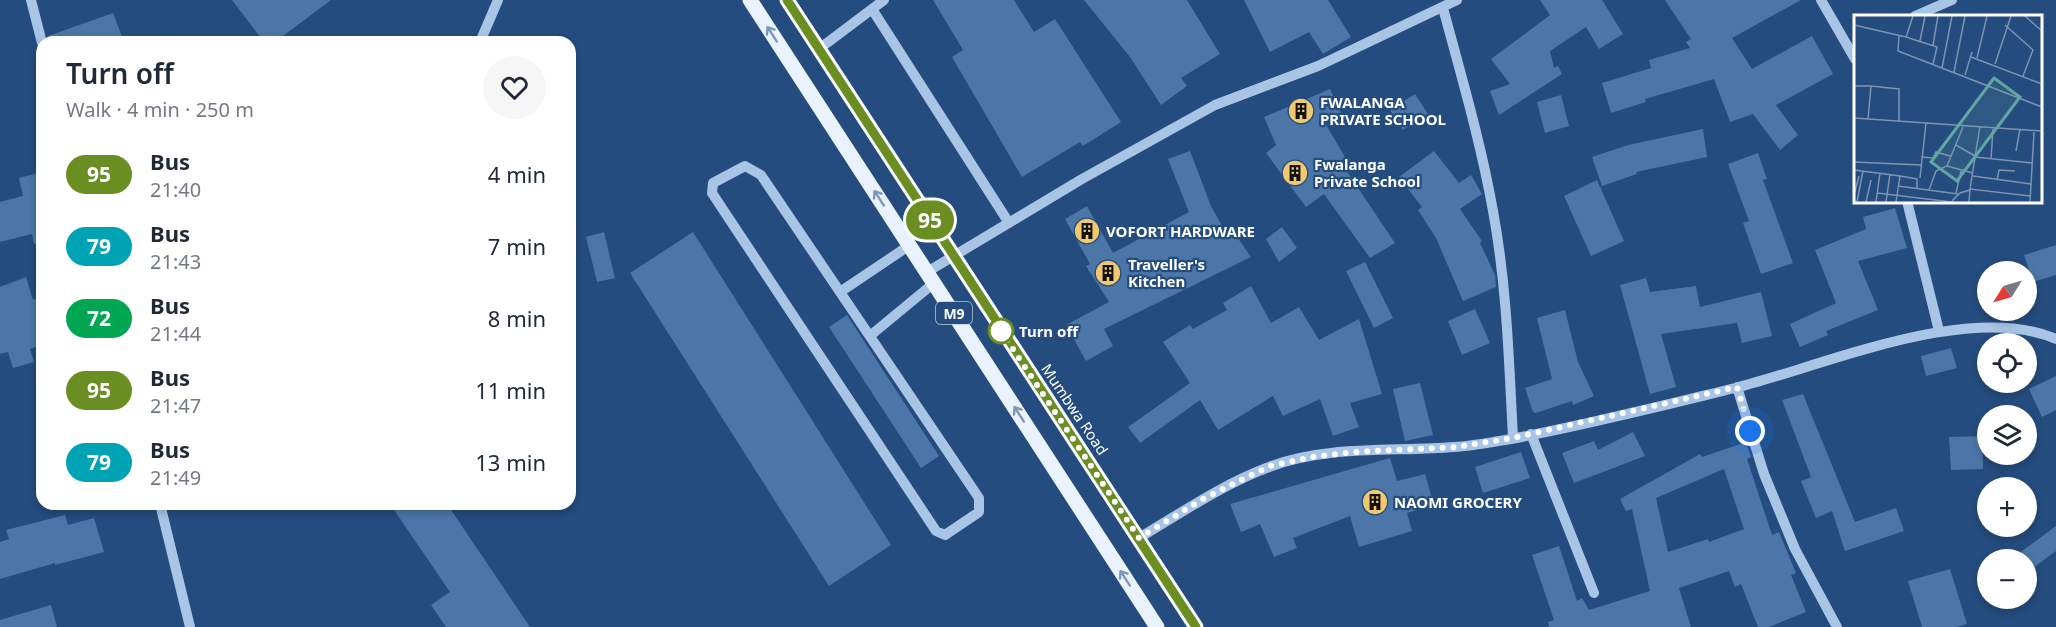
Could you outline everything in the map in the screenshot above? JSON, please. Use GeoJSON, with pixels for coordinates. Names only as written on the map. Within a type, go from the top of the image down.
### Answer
{"type":"FeatureCollection","features":[{"type":"Feature","properties":{"kind":"main road","name":"M9"},"geometry":{"type":"LineString","coordinates":[[750,0],[1157,627]]}},
{"type":"Feature","properties":{"kind":"main road","name":"Mumbwa Road"},"geometry":{"type":"LineString","coordinates":[[787,0],[1196,627]]}},
{"type":"Feature","properties":{"kind":"street"},"geometry":{"type":"LineString","coordinates":[[31,0],[40,36]]}},
{"type":"Feature","properties":{"kind":"street"},"geometry":{"type":"LineString","coordinates":[[483,36],[498,0]]}},
{"type":"Feature","properties":{"kind":"street"},"geometry":{"type":"LineString","coordinates":[[819,49],[884,0]]}},
{"type":"Feature","properties":{"kind":"street"},"geometry":{"type":"LineString","coordinates":[[871,335],[953,256],[1215,105],[1318,66],[1457,0]]}},
{"type":"Feature","properties":{"kind":"street"},"geometry":{"type":"LineString","coordinates":[[1821,0],[1852,44]]}},
{"type":"Feature","properties":{"kind":"street"},"geometry":{"type":"LineString","coordinates":[[1917,15],[1952,0]]}},
{"type":"Feature","properties":{"kind":"street"},"geometry":{"type":"LineString","coordinates":[[1443,8],[1465,87],[1494,212],[1508,338],[1513,438]]}},
{"type":"Feature","properties":{"kind":"street"},"geometry":{"type":"LineString","coordinates":[[872,9],[1009,223]]}},
{"type":"Feature","properties":{"kind":"street"},"geometry":{"type":"LineString","coordinates":[[745,166],[761,175],[840,292],[979,498],[979,512],[945,535],[936,531],[712,194],[713,183],[745,166]]}},
{"type":"Feature","properties":{"kind":"street"},"geometry":{"type":"LineString","coordinates":[[1907,202],[1940,331]]}},
{"type":"Feature","properties":{"kind":"street"},"geometry":{"type":"LineString","coordinates":[[840,292],[910,245]]}},
{"type":"Feature","properties":{"kind":"street"},"geometry":{"type":"LineString","coordinates":[[1139,538],[1203,499],[1270,466],[1312,457],[1354,452],[1456,447],[1513,438],[1737,387],[1940,331],[2038,331],[2056,339]]}},
{"type":"Feature","properties":{"kind":"street"},"geometry":{"type":"LineString","coordinates":[[1737,387],[1764,474],[1795,549],[1837,627]]}},
{"type":"Feature","properties":{"kind":"street"},"geometry":{"type":"LineString","coordinates":[[1531,434],[1594,593]]}},
{"type":"Feature","properties":{"kind":"street"},"geometry":{"type":"LineString","coordinates":[[161,510],[190,627]]}},
{"type":"Feature","properties":{"kind":"building"},"geometry":{"type":"Polygon","coordinates":[[[232,0],[331,0],[283,36],[259,36],[232,0]]]}},
{"type":"Feature","properties":{"kind":"building"},"geometry":{"type":"Polygon","coordinates":[[[933,0],[1014,0],[1034,32],[1055,19],[1121,122],[1083,146],[1080,142],[1022,177],[952,57],[963,50],[933,0]]]}},
{"type":"Feature","properties":{"kind":"building"},"geometry":{"type":"Polygon","coordinates":[[[1084,0],[1187,0],[1220,54],[1181,78],[1187,86],[1161,105],[1130,57],[1084,0]]]}},
{"type":"Feature","properties":{"kind":"building"},"geometry":{"type":"Polygon","coordinates":[[[1244,0],[1328,0],[1351,37],[1323,54],[1309,32],[1270,52],[1244,0]]]}},
{"type":"Feature","properties":{"kind":"building"},"geometry":{"type":"Polygon","coordinates":[[[1540,0],[1602,0],[1623,34],[1599,49],[1586,27],[1550,51],[1554,68],[1558,66],[1562,74],[1499,115],[1490,91],[1510,84],[1491,59],[1550,15],[1540,0]]]}},
{"type":"Feature","properties":{"kind":"building"},"geometry":{"type":"Polygon","coordinates":[[[1665,0],[1801,0],[1732,38],[1752,69],[1812,36],[1833,74],[1776,105],[1798,135],[1780,150],[1753,114],[1730,122],[1714,79],[1645,99],[1646,102],[1611,113],[1602,83],[1651,68],[1649,60],[1690,48],[1686,42],[1691,39],[1665,0]]]}},
{"type":"Feature","properties":{"kind":"building"},"geometry":{"type":"Polygon","coordinates":[[[113,13],[122,36],[48,36],[113,13]]]}},
{"type":"Feature","properties":{"kind":"building"},"geometry":{"type":"Polygon","coordinates":[[[1330,89],[1341,113],[1325,123],[1351,167],[1346,170],[1395,243],[1370,258],[1324,194],[1306,207],[1266,153],[1276,145],[1264,117],[1330,89]]]}},
{"type":"Feature","properties":{"kind":"building"},"geometry":{"type":"Polygon","coordinates":[[[1415,94],[1428,114],[1403,130],[1390,110],[1415,94]]]}},
{"type":"Feature","properties":{"kind":"building"},"geometry":{"type":"Polygon","coordinates":[[[1561,95],[1569,126],[1545,133],[1537,102],[1561,95]]]}},
{"type":"Feature","properties":{"kind":"building"},"geometry":{"type":"Polygon","coordinates":[[[1703,129],[1707,157],[1636,172],[1637,174],[1602,186],[1592,157],[1628,145],[1703,129]]]}},
{"type":"Feature","properties":{"kind":"building"},"geometry":{"type":"Polygon","coordinates":[[[1190,151],[1211,206],[1227,235],[1233,231],[1251,257],[1104,329],[1113,346],[1086,361],[1066,325],[1109,302],[1086,266],[1090,264],[1065,219],[1087,206],[1113,253],[1189,212],[1168,159],[1190,151]]]}},
{"type":"Feature","properties":{"kind":"building"},"geometry":{"type":"Polygon","coordinates":[[[1434,151],[1459,183],[1471,175],[1482,194],[1460,209],[1482,241],[1480,243],[1495,275],[1496,287],[1463,301],[1436,238],[1418,210],[1422,207],[1399,177],[1434,151]]]}},
{"type":"Feature","properties":{"kind":"building"},"geometry":{"type":"Polygon","coordinates":[[[1758,153],[1767,179],[1763,180],[1793,263],[1761,274],[1743,223],[1749,221],[1728,164],[1758,153]]]}},
{"type":"Feature","properties":{"kind":"building"},"geometry":{"type":"Polygon","coordinates":[[[36,174],[36,244],[34,244],[32,234],[0,242],[0,202],[23,196],[19,178],[36,174]]]}},
{"type":"Feature","properties":{"kind":"building"},"geometry":{"type":"Polygon","coordinates":[[[1597,180],[1624,241],[1591,256],[1564,196],[1597,180]]]}},
{"type":"Feature","properties":{"kind":"building"},"geometry":{"type":"Polygon","coordinates":[[[1895,208],[1907,248],[1858,261],[1878,310],[1826,331],[1828,335],[1800,347],[1790,324],[1836,303],[1815,250],[1866,229],[1863,217],[1895,208]]]}},
{"type":"Feature","properties":{"kind":"building"},"geometry":{"type":"Polygon","coordinates":[[[1282,227],[1297,248],[1279,262],[1266,239],[1282,227]]]}},
{"type":"Feature","properties":{"kind":"building"},"geometry":{"type":"Polygon","coordinates":[[[604,232],[615,278],[597,282],[586,237],[604,232]]]}},
{"type":"Feature","properties":{"kind":"building"},"geometry":{"type":"Polygon","coordinates":[[[693,232],[891,545],[829,586],[630,273],[693,232]]]}},
{"type":"Feature","properties":{"kind":"building"},"geometry":{"type":"Polygon","coordinates":[[[2056,245],[2056,275],[2037,281],[2037,261],[2026,261],[2024,255],[2056,245]]]}},
{"type":"Feature","properties":{"kind":"building"},"geometry":{"type":"Polygon","coordinates":[[[1365,262],[1393,318],[1374,328],[1346,271],[1365,262]]]}},
{"type":"Feature","properties":{"kind":"building"},"geometry":{"type":"Polygon","coordinates":[[[26,277],[33,300],[36,299],[36,347],[30,349],[34,362],[13,368],[8,352],[0,354],[0,287],[26,277]]]}},
{"type":"Feature","properties":{"kind":"building"},"geometry":{"type":"Polygon","coordinates":[[[1646,278],[1650,292],[1696,286],[1700,307],[1761,292],[1772,336],[1742,343],[1737,323],[1661,334],[1676,387],[1650,394],[1620,285],[1646,278]]]}},
{"type":"Feature","properties":{"kind":"building"},"geometry":{"type":"Polygon","coordinates":[[[1251,286],[1271,323],[1299,307],[1319,340],[1359,319],[1382,394],[1350,403],[1359,427],[1333,436],[1320,399],[1283,416],[1273,396],[1218,430],[1200,400],[1140,443],[1128,427],[1190,383],[1163,342],[1190,325],[1193,329],[1227,310],[1223,303],[1251,286]]]}},
{"type":"Feature","properties":{"kind":"building"},"geometry":{"type":"Polygon","coordinates":[[[1475,309],[1490,343],[1462,355],[1448,321],[1475,309]]]}},
{"type":"Feature","properties":{"kind":"building"},"geometry":{"type":"Polygon","coordinates":[[[1565,310],[1578,362],[1594,396],[1573,405],[1572,401],[1536,413],[1533,412],[1525,388],[1552,379],[1537,318],[1565,310]]]}},
{"type":"Feature","properties":{"kind":"building"},"geometry":{"type":"Polygon","coordinates":[[[847,315],[939,456],[921,468],[829,327],[847,315]]]}},
{"type":"Feature","properties":{"kind":"building"},"geometry":{"type":"Polygon","coordinates":[[[1951,348],[1957,368],[1926,376],[1921,356],[1951,348]]]}},
{"type":"Feature","properties":{"kind":"building"},"geometry":{"type":"Polygon","coordinates":[[[2056,376],[2056,410],[2042,417],[2031,393],[2037,393],[2037,385],[2056,376]]]}},
{"type":"Feature","properties":{"kind":"building"},"geometry":{"type":"Polygon","coordinates":[[[1420,383],[1433,435],[1405,441],[1393,389],[1420,383]]]}},
{"type":"Feature","properties":{"kind":"building"},"geometry":{"type":"Polygon","coordinates":[[[1803,394],[1855,522],[1896,508],[1904,531],[1845,551],[1832,511],[1816,518],[1801,481],[1811,477],[1782,400],[1803,394]]]}},
{"type":"Feature","properties":{"kind":"building"},"geometry":{"type":"Polygon","coordinates":[[[1633,432],[1645,456],[1574,483],[1562,453],[1594,441],[1598,450],[1633,432]]]}},
{"type":"Feature","properties":{"kind":"building"},"geometry":{"type":"Polygon","coordinates":[[[1977,436],[1977,465],[1983,465],[1983,469],[1951,470],[1949,437],[1977,436]]]}},
{"type":"Feature","properties":{"kind":"building"},"geometry":{"type":"Polygon","coordinates":[[[1746,442],[1751,457],[1747,459],[1772,535],[1779,532],[1796,573],[1791,575],[1806,612],[1769,627],[1758,627],[1741,584],[1735,587],[1729,571],[1679,588],[1691,627],[1549,627],[1548,622],[1554,620],[1532,555],[1559,546],[1577,601],[1582,598],[1589,610],[1650,591],[1632,509],[1626,511],[1620,499],[1700,454],[1702,457],[1746,442]],[[1724,469],[1656,498],[1668,552],[1708,539],[1709,542],[1744,529],[1724,469]]]}},
{"type":"Feature","properties":{"kind":"building"},"geometry":{"type":"Polygon","coordinates":[[[1521,452],[1530,478],[1483,493],[1475,467],[1521,452]]]}},
{"type":"Feature","properties":{"kind":"building"},"geometry":{"type":"Polygon","coordinates":[[[1390,458],[1397,481],[1425,474],[1434,505],[1407,513],[1412,531],[1359,547],[1350,516],[1293,538],[1297,548],[1274,557],[1260,524],[1241,532],[1230,504],[1390,458]]]}},
{"type":"Feature","properties":{"kind":"building"},"geometry":{"type":"Polygon","coordinates":[[[394,510],[451,510],[530,627],[446,627],[431,605],[450,592],[394,510]]]}},
{"type":"Feature","properties":{"kind":"building"},"geometry":{"type":"Polygon","coordinates":[[[65,515],[68,525],[94,518],[104,552],[0,579],[0,542],[9,539],[6,530],[65,515]]]}},
{"type":"Feature","properties":{"kind":"building"},"geometry":{"type":"Polygon","coordinates":[[[2056,526],[2056,551],[2037,565],[2037,549],[2025,549],[2056,526]]]}},
{"type":"Feature","properties":{"kind":"building"},"geometry":{"type":"Polygon","coordinates":[[[1950,569],[1967,624],[1956,627],[1922,627],[1908,581],[1950,569]]]}},
{"type":"Feature","properties":{"kind":"building"},"geometry":{"type":"Polygon","coordinates":[[[51,605],[57,627],[0,627],[0,620],[51,605]]]}},
{"type":"Feature","properties":{"kind":"bus line","name":"95"},"geometry":{"type":"LineString","coordinates":[[787,0],[1196,627]]}},
{"type":"Feature","properties":{"kind":"place","name":"FWALANGA PRIVATE SCHOOL"},"geometry":{"type":"Point","coordinates":[1301,111]}},
{"type":"Feature","properties":{"kind":"place","name":"Fwalanga Private School"},"geometry":{"type":"Point","coordinates":[1295,173]}},
{"type":"Feature","properties":{"kind":"place","name":"VOFORT HARDWARE"},"geometry":{"type":"Point","coordinates":[1087,231]}},
{"type":"Feature","properties":{"kind":"place","name":"Traveller's Kitchen"},"geometry":{"type":"Point","coordinates":[1108,273]}},
{"type":"Feature","properties":{"kind":"place","name":"Turn off"},"geometry":{"type":"Point","coordinates":[1001,331]}},
{"type":"Feature","properties":{"kind":"place","name":"NAOMI GROCERY"},"geometry":{"type":"Point","coordinates":[1375,502]}},
{"type":"Feature","properties":{"kind":"route"},"geometry":{"type":"LineString","coordinates":[[1001,331],[1139,538],[1203,499],[1270,466],[1312,457],[1354,452],[1456,447],[1513,438],[1610,418],[1737,387],[1750,431]]}}]}
